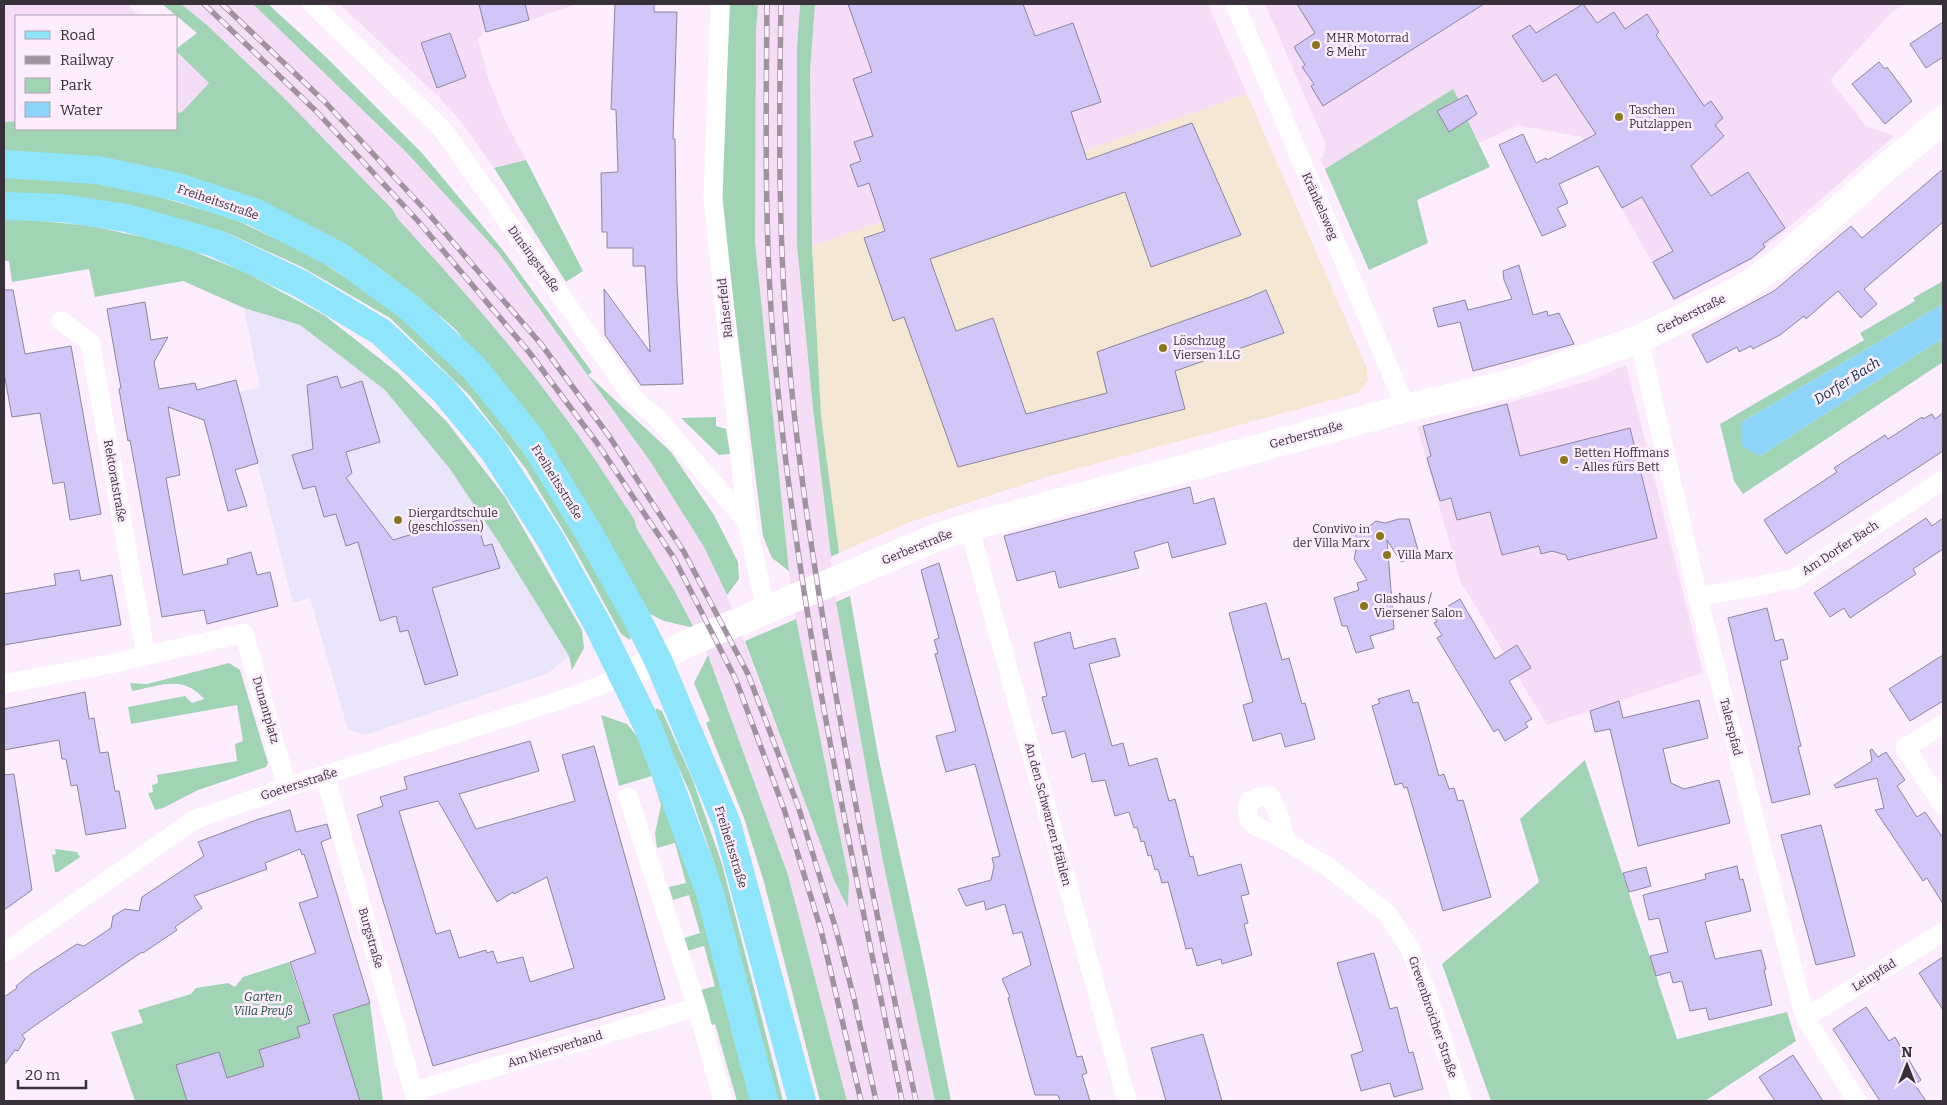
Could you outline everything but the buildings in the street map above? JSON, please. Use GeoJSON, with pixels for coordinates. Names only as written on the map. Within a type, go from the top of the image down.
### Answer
{"type":"FeatureCollection","features":[{"type":"Feature","properties":{"kind":"main road","name":"Freiheitsstraße"},"geometry":{"type":"LineString","coordinates":[[4,164],[97,170],[178,187],[254,212],[339,256],[410,307],[474,368],[530,437],[589,533],[658,660],[727,824],[802,1101]]}},
{"type":"Feature","properties":{"kind":"main road"},"geometry":{"type":"LineString","coordinates":[[4,206],[61,208],[126,218],[215,243],[301,284],[381,332],[444,391],[493,450],[550,539],[624,676],[649,729],[710,892],[764,1101]]}},
{"type":"Feature","properties":{"kind":"street","name":"Dinsingstraße"},"geometry":{"type":"LineString","coordinates":[[312,4],[442,129],[634,399],[656,416],[748,522]]}},
{"type":"Feature","properties":{"kind":"street","name":"Rahserfeld"},"geometry":{"type":"LineString","coordinates":[[720,4],[713,198],[748,522],[766,610]]}},
{"type":"Feature","properties":{"kind":"street","name":"Kränkelsweg"},"geometry":{"type":"LineString","coordinates":[[1235,4],[1406,408]]}},
{"type":"Feature","properties":{"kind":"street","name":"Gerberstraße"},"geometry":{"type":"LineString","coordinates":[[624,676],[691,642],[935,538],[969,527],[1406,408],[1526,379],[1639,339],[1739,290],[1776,265],[1890,164],[1943,120]]}},
{"type":"Feature","properties":{"kind":"street","name":"Rektoratstraße"},"geometry":{"type":"LineString","coordinates":[[61,321],[90,342],[146,656]]}},
{"type":"Feature","properties":{"kind":"street","name":"Talerspfad"},"geometry":{"type":"LineString","coordinates":[[1639,339],[1698,597],[1805,1018],[1857,1101]]}},
{"type":"Feature","properties":{"kind":"street","name":"Am Dorfer Bach"},"geometry":{"type":"LineString","coordinates":[[1698,597],[1794,579],[1943,480]]}},
{"type":"Feature","properties":{"kind":"street","name":"An den Schwarzen Pfählen"},"geometry":{"type":"LineString","coordinates":[[969,527],[1127,1101]]}},
{"type":"Feature","properties":{"kind":"street","name":"Dunantplatz"},"geometry":{"type":"LineString","coordinates":[[146,656],[244,633],[287,787]]}},
{"type":"Feature","properties":{"kind":"street"},"geometry":{"type":"LineString","coordinates":[[4,684],[146,656]]}},
{"type":"Feature","properties":{"kind":"street","name":"Goetersstraße"},"geometry":{"type":"LineString","coordinates":[[4,953],[194,820],[287,787],[573,696],[624,676]]}},
{"type":"Feature","properties":{"kind":"street"},"geometry":{"type":"LineString","coordinates":[[1943,724],[1905,748],[1943,805]]}},
{"type":"Feature","properties":{"kind":"street","name":"Burgstraße"},"geometry":{"type":"LineString","coordinates":[[325,775],[415,1096]]}},
{"type":"Feature","properties":{"kind":"street"},"geometry":{"type":"LineString","coordinates":[[628,797],[697,1007],[723,1101]]}},
{"type":"Feature","properties":{"kind":"street","name":"Grevenbroicher Straße"},"geometry":{"type":"LineString","coordinates":[[1285,841],[1328,867],[1387,913],[1410,949],[1426,991],[1462,1101]]}},
{"type":"Feature","properties":{"kind":"street","name":"Leinpfad"},"geometry":{"type":"LineString","coordinates":[[1805,1018],[1943,932]]}},
{"type":"Feature","properties":{"kind":"street","name":"Am Niersverband"},"geometry":{"type":"LineString","coordinates":[[415,1096],[697,1007]]}},
{"type":"Feature","properties":{"kind":"shaded area"},"geometry":{"type":"Polygon","coordinates":[[[4,4],[127,4],[139,15],[15,15],[15,121],[4,122],[4,4]]]}},
{"type":"Feature","properties":{"kind":"shaded area"},"geometry":{"type":"Polygon","coordinates":[[[181,4],[253,4],[406,152],[498,252],[650,461],[704,547],[727,596],[834,880],[848,906],[849,880],[796,619],[789,571],[755,242],[756,33],[758,4],[800,4],[797,47],[797,245],[813,409],[836,602],[883,862],[935,1101],[847,1101],[788,875],[708,655],[673,588],[637,529],[634,519],[597,464],[560,411],[391,209],[284,98],[207,25],[181,4]]]}},
{"type":"Feature","properties":{"kind":"shaded area"},"geometry":{"type":"Polygon","coordinates":[[[339,4],[577,4],[519,24],[485,32],[478,39],[488,78],[505,120],[526,160],[494,168],[463,124],[437,95],[339,4]]]}},
{"type":"Feature","properties":{"kind":"shaded area"},"geometry":{"type":"Polygon","coordinates":[[[815,4],[1208,4],[1247,94],[812,246],[810,71],[815,4]]]}},
{"type":"Feature","properties":{"kind":"shaded area"},"geometry":{"type":"Polygon","coordinates":[[[1265,4],[1904,4],[1890,14],[1830,80],[1866,126],[1894,136],[1751,260],[1674,301],[1581,137],[1518,125],[1479,143],[1453,89],[1325,169],[1320,159],[1323,157],[1326,145],[1265,4]]]}},
{"type":"Feature","properties":{"kind":"shaded area"},"geometry":{"type":"Polygon","coordinates":[[[178,53],[209,83],[182,112],[178,113],[178,53]]]}},
{"type":"Feature","properties":{"kind":"shaded area"},"geometry":{"type":"Polygon","coordinates":[[[1247,94],[1367,368],[1368,381],[1358,393],[1046,477],[907,523],[839,553],[821,416],[812,246],[1247,94]]]}},
{"type":"Feature","properties":{"kind":"shaded area"},"geometry":{"type":"Polygon","coordinates":[[[244,308],[300,325],[385,390],[450,469],[498,541],[569,656],[547,674],[365,735],[348,730],[310,598],[293,603],[239,392],[260,387],[244,308]]]}},
{"type":"Feature","properties":{"kind":"shaded area"},"geometry":{"type":"Polygon","coordinates":[[[1626,365],[1703,673],[1547,725],[1464,587],[1462,587],[1417,427],[1589,381],[1626,365]]]}},
{"type":"Feature","properties":{"kind":"green space"},"geometry":{"type":"Polygon","coordinates":[[[162,4],[181,4],[207,25],[284,98],[392,209],[398,219],[482,313],[571,425],[598,465],[634,519],[637,529],[673,588],[694,628],[664,621],[650,614],[482,361],[455,329],[379,268],[322,232],[262,202],[188,176],[89,156],[4,152],[4,122],[15,121],[15,130],[178,130],[178,113],[182,112],[209,83],[178,53],[178,47],[197,33],[178,17],[178,15],[175,15],[162,4]]]}},
{"type":"Feature","properties":{"kind":"green space"},"geometry":{"type":"Polygon","coordinates":[[[253,4],[268,4],[327,58],[422,153],[502,249],[592,372],[588,375],[671,452],[714,515],[738,562],[739,579],[727,595],[704,547],[650,461],[498,252],[406,152],[253,4]]]}},
{"type":"Feature","properties":{"kind":"green space"},"geometry":{"type":"Polygon","coordinates":[[[730,4],[758,4],[756,33],[755,242],[789,571],[772,558],[763,536],[721,203],[730,4]]]}},
{"type":"Feature","properties":{"kind":"green space"},"geometry":{"type":"Polygon","coordinates":[[[800,4],[815,4],[810,71],[812,246],[821,416],[839,553],[831,557],[813,409],[797,245],[797,47],[800,4]]]}},
{"type":"Feature","properties":{"kind":"green space"},"geometry":{"type":"Polygon","coordinates":[[[1453,89],[1470,120],[1468,121],[1490,167],[1417,200],[1428,243],[1369,270],[1325,169],[1453,89]]]}},
{"type":"Feature","properties":{"kind":"green space"},"geometry":{"type":"Polygon","coordinates":[[[526,160],[583,271],[566,282],[494,168],[526,160]]]}},
{"type":"Feature","properties":{"kind":"green space"},"geometry":{"type":"Polygon","coordinates":[[[4,176],[30,176],[126,187],[234,219],[314,257],[397,312],[477,390],[535,468],[631,630],[630,640],[621,634],[576,552],[526,469],[470,396],[390,318],[302,267],[225,232],[125,204],[30,193],[4,193],[4,176]]]}},
{"type":"Feature","properties":{"kind":"green space"},"geometry":{"type":"Polygon","coordinates":[[[4,217],[91,226],[175,244],[245,272],[324,315],[398,373],[447,422],[505,497],[582,630],[584,648],[572,670],[569,656],[498,541],[450,469],[385,390],[300,325],[244,308],[183,281],[95,297],[89,269],[12,282],[9,261],[4,261],[4,217]]]}},
{"type":"Feature","properties":{"kind":"green space"},"geometry":{"type":"Polygon","coordinates":[[[1943,281],[1943,304],[1742,422],[1760,456],[1943,338],[1943,362],[1743,494],[1734,481],[1720,424],[1864,340],[1860,333],[1915,301],[1913,298],[1943,281]]]}},
{"type":"Feature","properties":{"kind":"green space"},"geometry":{"type":"Polygon","coordinates":[[[716,417],[716,426],[726,429],[730,454],[719,455],[681,418],[716,417]]]}},
{"type":"Feature","properties":{"kind":"green space"},"geometry":{"type":"Polygon","coordinates":[[[850,596],[878,755],[925,969],[951,1101],[935,1101],[883,862],[836,602],[850,596]]]}},
{"type":"Feature","properties":{"kind":"green space"},"geometry":{"type":"Polygon","coordinates":[[[796,619],[849,880],[848,908],[834,880],[745,641],[796,619]]]}},
{"type":"Feature","properties":{"kind":"green space"},"geometry":{"type":"Polygon","coordinates":[[[708,655],[788,875],[847,1101],[820,1101],[764,882],[744,818],[706,723],[710,721],[694,683],[708,655]]]}},
{"type":"Feature","properties":{"kind":"green space"},"geometry":{"type":"Polygon","coordinates":[[[229,663],[240,670],[268,763],[266,767],[198,790],[163,808],[155,810],[148,793],[153,792],[152,785],[158,783],[157,775],[237,761],[235,744],[243,741],[237,705],[131,724],[128,707],[185,696],[192,703],[204,699],[188,686],[179,684],[161,685],[132,691],[130,683],[147,684],[229,663]]]}},
{"type":"Feature","properties":{"kind":"green space"},"geometry":{"type":"Polygon","coordinates":[[[656,708],[662,711],[692,778],[722,864],[783,1101],[776,1101],[715,866],[690,793],[655,715],[656,708]]]}},
{"type":"Feature","properties":{"kind":"green space"},"geometry":{"type":"Polygon","coordinates":[[[601,715],[627,724],[641,741],[697,889],[751,1101],[737,1101],[715,1024],[709,1026],[698,991],[715,986],[704,946],[687,951],[684,938],[700,933],[689,895],[673,900],[669,887],[686,883],[675,843],[657,848],[655,833],[661,805],[652,776],[619,786],[601,715]]]}},
{"type":"Feature","properties":{"kind":"green space"},"geometry":{"type":"Polygon","coordinates":[[[1585,760],[1677,1039],[1787,1012],[1796,1041],[1705,1101],[1491,1101],[1442,964],[1539,882],[1520,819],[1585,760]]]}},
{"type":"Feature","properties":{"kind":"green space"},"geometry":{"type":"Polygon","coordinates":[[[55,849],[77,852],[80,857],[58,872],[55,872],[52,855],[56,854],[55,849]]]}},
{"type":"Feature","properties":{"kind":"green space","name":"Garten Villa Preuß"},"geometry":{"type":"Polygon","coordinates":[[[289,962],[302,1002],[326,994],[325,1018],[370,1003],[383,1101],[135,1101],[111,1032],[143,1023],[138,1010],[191,994],[196,988],[228,983],[235,987],[243,977],[289,962]]]}},
{"type":"Feature","properties":{"kind":"water","name":"Dorfer Bach"},"geometry":{"type":"Polygon","coordinates":[[[1943,304],[1943,338],[1760,456],[1741,445],[1742,422],[1943,304]]]}},
{"type":"Feature","properties":{"kind":"railway"},"geometry":{"type":"LineString","coordinates":[[204,4],[316,111],[418,221],[529,352],[597,443],[674,558],[736,680],[784,809],[821,930],[861,1101]]}},
{"type":"Feature","properties":{"kind":"railway"},"geometry":{"type":"LineString","coordinates":[[222,4],[325,102],[427,212],[541,344],[609,436],[684,552],[748,674],[798,806],[835,926],[854,998],[876,1101]]}},
{"type":"Feature","properties":{"kind":"railway"},"geometry":{"type":"LineString","coordinates":[[767,4],[766,176],[769,263],[774,349],[784,444],[796,539],[827,727],[902,1101]]}},
{"type":"Feature","properties":{"kind":"railway"},"geometry":{"type":"LineString","coordinates":[[781,4],[782,263],[797,440],[816,577],[839,713],[895,1004],[916,1101]]}},
{"type":"Feature","properties":{"kind":"place","name":"MHR Motorrad & Mehr"},"geometry":{"type":"Point","coordinates":[1316,45]}},
{"type":"Feature","properties":{"kind":"place","name":"Taschen Putzlappen"},"geometry":{"type":"Point","coordinates":[1619,117]}},
{"type":"Feature","properties":{"kind":"place","name":"Löschzug Viersen 1.LG"},"geometry":{"type":"Point","coordinates":[1163,348]}},
{"type":"Feature","properties":{"kind":"place","name":"Betten Hoffmans - Alles fürs Bett"},"geometry":{"type":"Point","coordinates":[1564,460]}},
{"type":"Feature","properties":{"kind":"place","name":"Diergardtschule (geschlossen)"},"geometry":{"type":"Point","coordinates":[398,520]}},
{"type":"Feature","properties":{"kind":"place","name":"Convivo in der Villa Marx"},"geometry":{"type":"Point","coordinates":[1380,536]}},
{"type":"Feature","properties":{"kind":"place","name":"Villa Marx"},"geometry":{"type":"Point","coordinates":[1387,555]}},
{"type":"Feature","properties":{"kind":"place","name":"Glashaus / Viersener Salon"},"geometry":{"type":"Point","coordinates":[1364,606]}}]}
